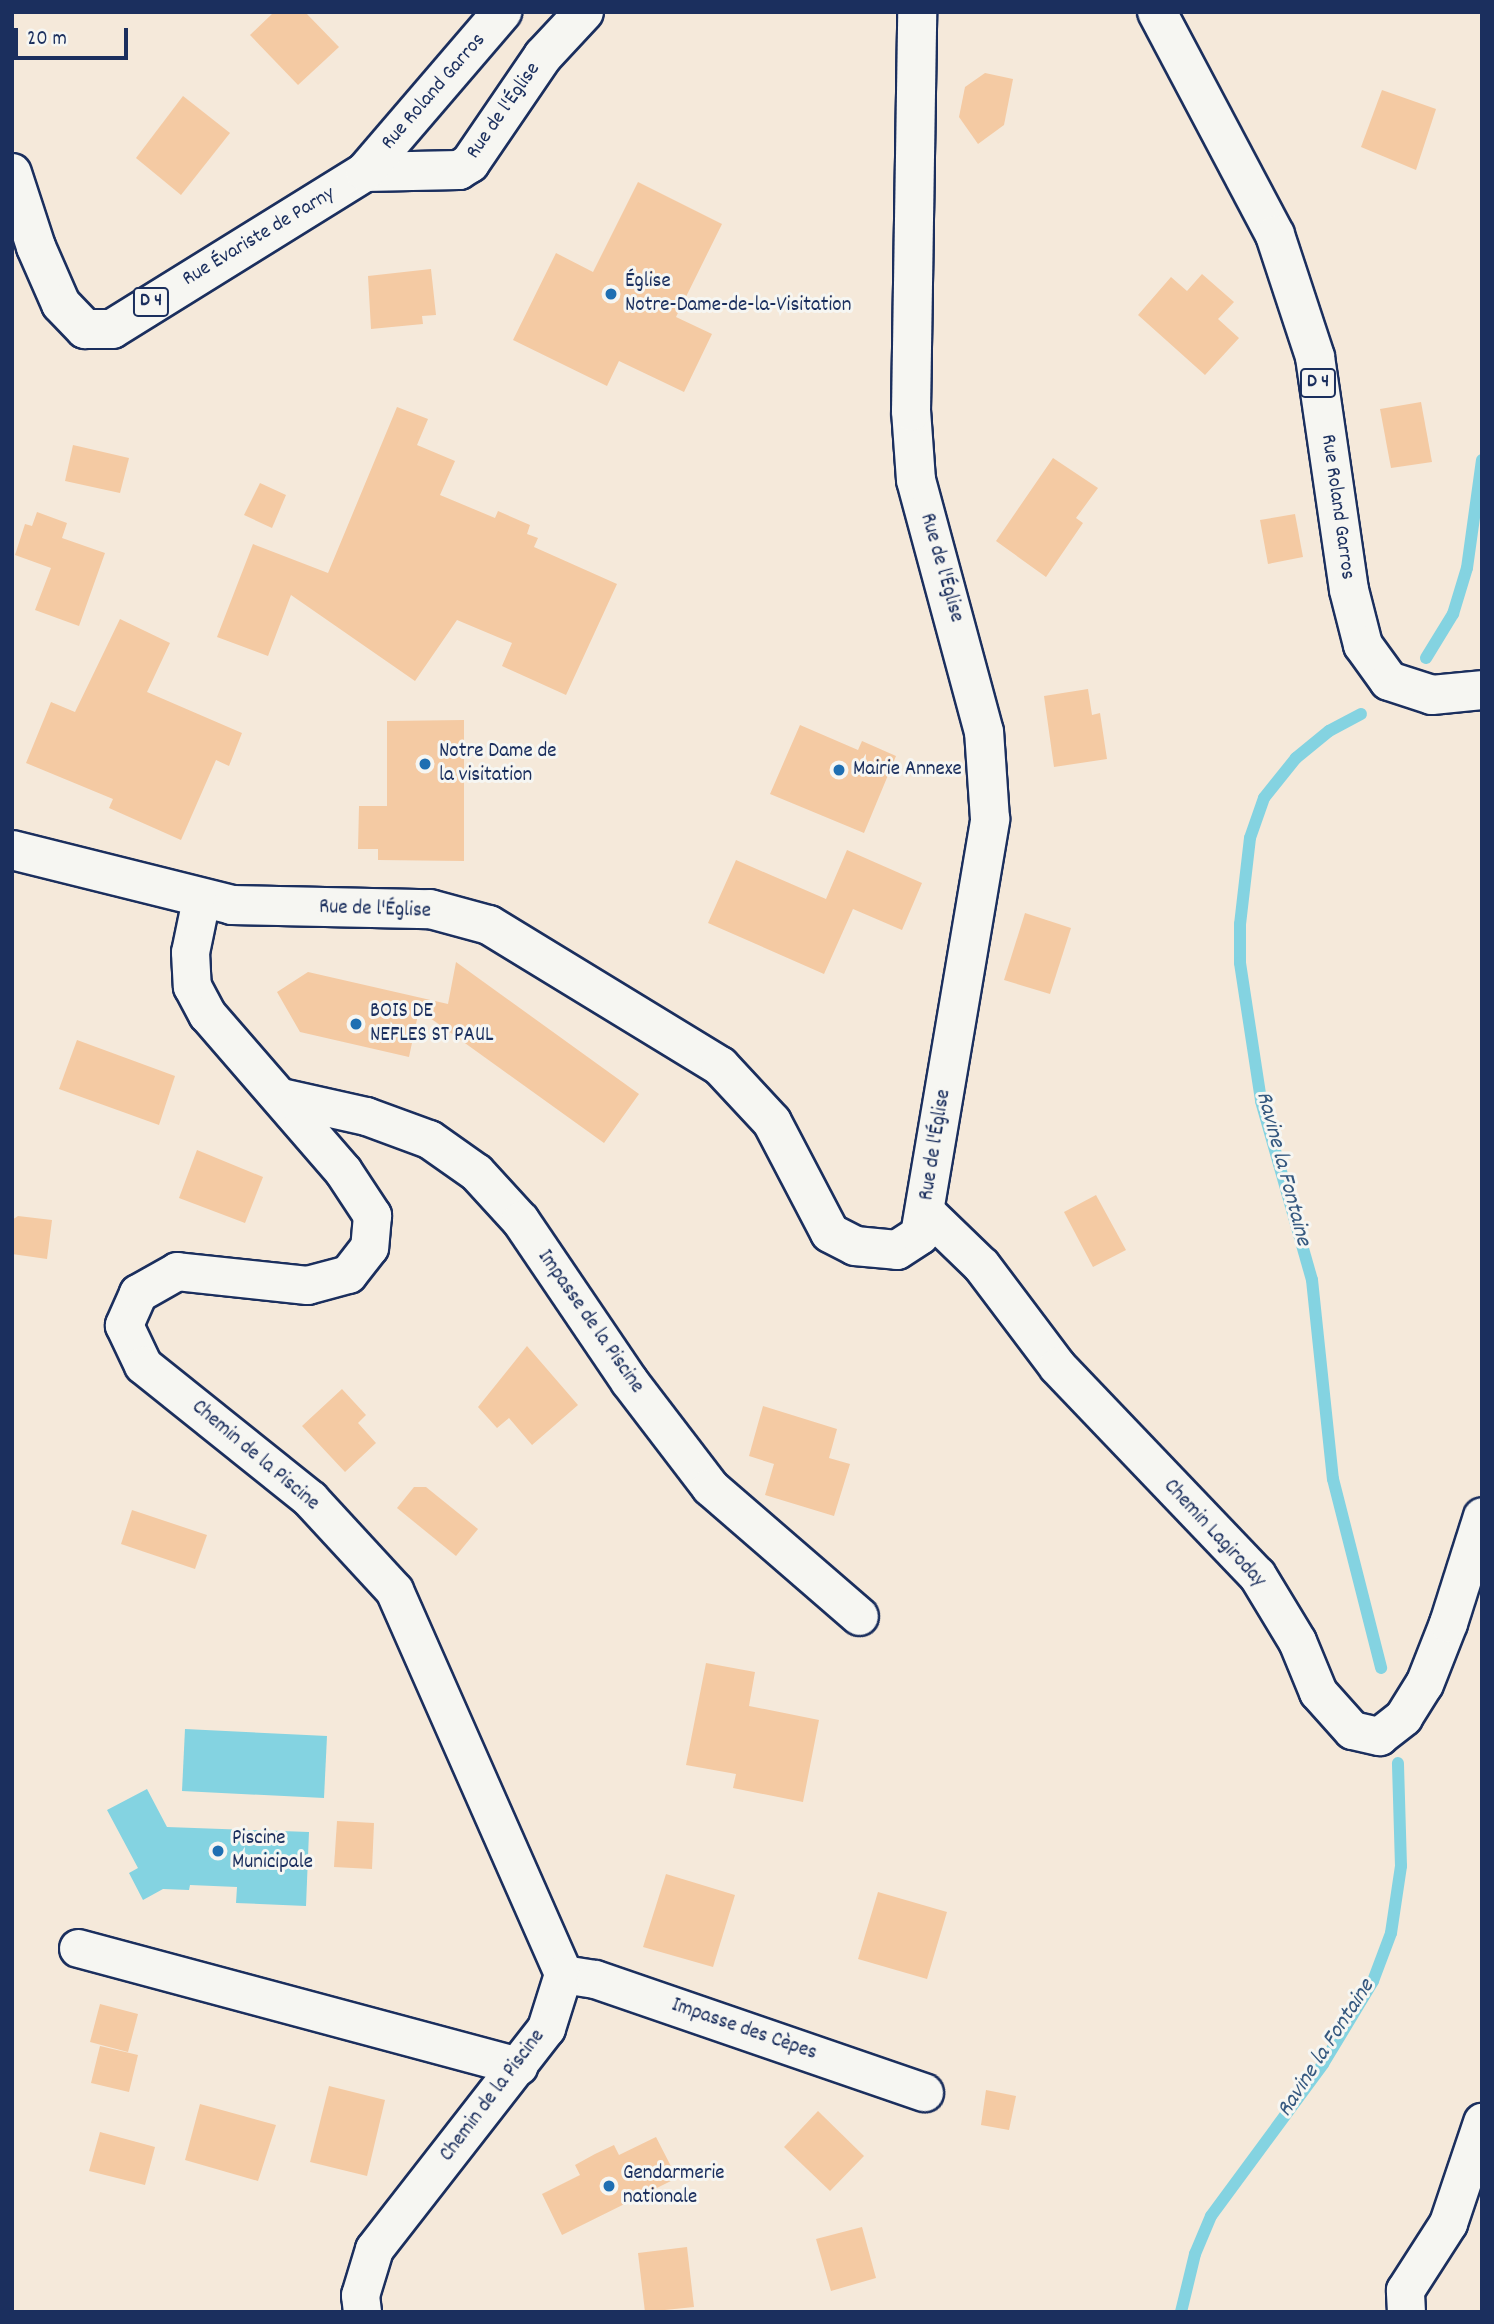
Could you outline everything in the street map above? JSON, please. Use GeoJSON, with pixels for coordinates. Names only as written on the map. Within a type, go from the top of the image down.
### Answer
{"type":"FeatureCollection","features":[{"type":"Feature","properties":{"kind":"street","name":"Rue Roland Garros"},"geometry":{"type":"LineString","coordinates":[[365,173],[502,12]]}},
{"type":"Feature","properties":{"kind":"street","name":"Rue de l'Église"},"geometry":{"type":"LineString","coordinates":[[365,173],[459,170],[470,163],[543,56],[584,12]]}},
{"type":"Feature","properties":{"kind":"street","name":"Rue de l'Église"},"geometry":{"type":"LineString","coordinates":[[12,850],[232,905],[430,909],[489,925],[720,1066],[772,1122],[830,1233],[855,1246],[897,1250],[920,1235],[990,819],[984,732],[916,480],[911,411],[916,12]]}},
{"type":"Feature","properties":{"kind":"street","name":"Rue Roland Garros"},"geometry":{"type":"LineString","coordinates":[[1157,12],[1279,247],[1315,357],[1349,590],[1363,645],[1389,681],[1432,695],[1482,690]]}},
{"type":"Feature","properties":{"kind":"street","name":"Rue Évariste de Parny"},"geometry":{"type":"LineString","coordinates":[[12,173],[36,247],[61,304],[85,329],[112,330],[365,173]]}},
{"type":"Feature","properties":{"kind":"street","name":"Chemin de la Piscine"},"geometry":{"type":"LineString","coordinates":[[201,899],[190,952],[192,986],[207,1014],[343,1171],[372,1215],[369,1247],[348,1275],[307,1285],[177,1271],[138,1293],[124,1325],[143,1366],[310,1499],[394,1590],[563,1974],[546,2028],[374,2249],[360,2295],[362,2312]]}},
{"type":"Feature","properties":{"kind":"street","name":"Impasse de la Piscine"},"geometry":{"type":"LineString","coordinates":[[281,1097],[366,1116],[429,1139],[476,1172],[520,1220],[629,1381],[710,1487],[859,1616]]}},
{"type":"Feature","properties":{"kind":"street","name":"Chemin Lagiroday"},"geometry":{"type":"LineString","coordinates":[[925,1211],[981,1265],[1057,1366],[1257,1575],[1297,1641],[1318,1692],[1352,1730],[1379,1736],[1410,1706],[1448,1623],[1482,1516]]}},
{"type":"Feature","properties":{"kind":"street"},"geometry":{"type":"LineString","coordinates":[[78,1948],[518,2066]]}},
{"type":"Feature","properties":{"kind":"street","name":"Impasse des Cèpes"},"geometry":{"type":"LineString","coordinates":[[563,1974],[595,1979],[924,2092]]}},
{"type":"Feature","properties":{"kind":"street"},"geometry":{"type":"LineString","coordinates":[[1406,2312],[1405,2290],[1448,2222],[1482,2122]]}},
{"type":"Feature","properties":{"kind":"water"},"geometry":{"type":"Polygon","coordinates":[[[185,1729],[327,1736],[324,1798],[182,1791],[185,1729]]]}},
{"type":"Feature","properties":{"kind":"water","name":"Piscine Municipale"},"geometry":{"type":"Polygon","coordinates":[[[147,1789],[167,1827],[309,1832],[306,1906],[236,1903],[237,1887],[190,1885],[189,1890],[163,1889],[143,1900],[129,1873],[138,1868],[107,1810],[147,1789]]]}},
{"type":"Feature","properties":{"kind":"building"},"geometry":{"type":"Polygon","coordinates":[[[274,12],[305,12],[339,47],[298,85],[250,35],[274,12]]]}},
{"type":"Feature","properties":{"kind":"building"},"geometry":{"type":"Polygon","coordinates":[[[985,73],[1013,79],[1004,125],[978,144],[959,117],[965,87],[985,73]]]}},
{"type":"Feature","properties":{"kind":"building"},"geometry":{"type":"Polygon","coordinates":[[[1382,90],[1436,109],[1416,170],[1361,147],[1382,90]]]}},
{"type":"Feature","properties":{"kind":"building"},"geometry":{"type":"Polygon","coordinates":[[[183,96],[230,133],[181,195],[136,158],[183,96]]]}},
{"type":"Feature","properties":{"kind":"building","name":"Église Notre-Dame-de-la-Visitation"},"geometry":{"type":"Polygon","coordinates":[[[638,182],[722,224],[676,317],[712,334],[684,392],[619,361],[607,386],[513,340],[556,253],[593,272],[638,182]]]}},
{"type":"Feature","properties":{"kind":"building"},"geometry":{"type":"Polygon","coordinates":[[[431,269],[436,315],[422,316],[423,324],[371,329],[368,276],[431,269]]]}},
{"type":"Feature","properties":{"kind":"building"},"geometry":{"type":"Polygon","coordinates":[[[1202,274],[1234,302],[1218,319],[1239,338],[1205,375],[1138,315],[1171,277],[1187,291],[1202,274]]]}},
{"type":"Feature","properties":{"kind":"building"},"geometry":{"type":"Polygon","coordinates":[[[1421,402],[1432,462],[1391,468],[1380,409],[1421,402]]]}},
{"type":"Feature","properties":{"kind":"building"},"geometry":{"type":"Polygon","coordinates":[[[397,407],[428,419],[417,445],[455,461],[440,495],[495,518],[498,511],[530,525],[527,534],[538,538],[534,547],[617,584],[566,695],[502,666],[512,643],[457,620],[415,681],[291,595],[268,656],[217,637],[253,544],[328,573],[397,407]]]}},
{"type":"Feature","properties":{"kind":"building"},"geometry":{"type":"Polygon","coordinates":[[[73,445],[129,458],[120,493],[65,481],[73,445]]]}},
{"type":"Feature","properties":{"kind":"building"},"geometry":{"type":"Polygon","coordinates":[[[1053,458],[1098,488],[1076,518],[1083,523],[1046,577],[996,541],[1053,458]]]}},
{"type":"Feature","properties":{"kind":"building"},"geometry":{"type":"Polygon","coordinates":[[[260,483],[286,495],[272,528],[244,515],[260,483]]]}},
{"type":"Feature","properties":{"kind":"building"},"geometry":{"type":"Polygon","coordinates":[[[37,512],[67,523],[62,538],[105,553],[79,626],[35,610],[51,568],[15,555],[25,524],[32,526],[37,512]]]}},
{"type":"Feature","properties":{"kind":"building"},"geometry":{"type":"Polygon","coordinates":[[[1295,514],[1303,557],[1268,564],[1260,520],[1295,514]]]}},
{"type":"Feature","properties":{"kind":"building"},"geometry":{"type":"Polygon","coordinates":[[[120,619],[170,643],[147,692],[242,733],[229,766],[216,760],[181,840],[109,808],[113,799],[26,763],[51,702],[75,712],[120,619]]]}},
{"type":"Feature","properties":{"kind":"building"},"geometry":{"type":"Polygon","coordinates":[[[1088,689],[1092,715],[1100,713],[1107,759],[1054,767],[1044,696],[1088,689]]]}},
{"type":"Feature","properties":{"kind":"building","name":"Notre Dame de la visitation"},"geometry":{"type":"Polygon","coordinates":[[[464,720],[464,861],[378,860],[378,849],[358,849],[359,806],[387,806],[387,721],[464,720]]]}},
{"type":"Feature","properties":{"kind":"building"},"geometry":{"type":"Polygon","coordinates":[[[800,725],[858,750],[862,741],[896,756],[864,833],[770,794],[800,725]]]}},
{"type":"Feature","properties":{"kind":"building"},"geometry":{"type":"Polygon","coordinates":[[[847,850],[922,883],[902,930],[853,909],[824,974],[708,923],[736,860],[826,899],[847,850]]]}},
{"type":"Feature","properties":{"kind":"building"},"geometry":{"type":"Polygon","coordinates":[[[1025,913],[1071,928],[1050,994],[1004,980],[1025,913]]]}},
{"type":"Feature","properties":{"kind":"building"},"geometry":{"type":"Polygon","coordinates":[[[456,962],[639,1094],[604,1143],[419,1010],[409,1057],[300,1032],[277,992],[308,972],[448,1004],[456,962]]]}},
{"type":"Feature","properties":{"kind":"building"},"geometry":{"type":"Polygon","coordinates":[[[77,1040],[175,1076],[159,1125],[59,1089],[77,1040]]]}},
{"type":"Feature","properties":{"kind":"building"},"geometry":{"type":"Polygon","coordinates":[[[197,1150],[263,1177],[245,1223],[179,1198],[197,1150]]]}},
{"type":"Feature","properties":{"kind":"building"},"geometry":{"type":"Polygon","coordinates":[[[1096,1195],[1126,1250],[1093,1267],[1064,1212],[1096,1195]]]}},
{"type":"Feature","properties":{"kind":"building"},"geometry":{"type":"Polygon","coordinates":[[[18,1216],[52,1220],[47,1259],[12,1254],[12,1220],[18,1216]]]}},
{"type":"Feature","properties":{"kind":"building"},"geometry":{"type":"Polygon","coordinates":[[[527,1346],[578,1405],[532,1445],[509,1418],[497,1428],[478,1407],[527,1346]]]}},
{"type":"Feature","properties":{"kind":"building"},"geometry":{"type":"Polygon","coordinates":[[[342,1389],[366,1415],[358,1423],[376,1443],[345,1472],[302,1426],[342,1389]]]}},
{"type":"Feature","properties":{"kind":"building"},"geometry":{"type":"Polygon","coordinates":[[[763,1406],[837,1429],[829,1458],[850,1464],[834,1516],[765,1495],[774,1464],[749,1456],[763,1406]]]}},
{"type":"Feature","properties":{"kind":"building"},"geometry":{"type":"Polygon","coordinates":[[[414,1487],[426,1487],[478,1529],[456,1556],[397,1508],[414,1487]]]}},
{"type":"Feature","properties":{"kind":"building"},"geometry":{"type":"Polygon","coordinates":[[[132,1510],[207,1535],[195,1569],[121,1544],[132,1510]]]}},
{"type":"Feature","properties":{"kind":"building"},"geometry":{"type":"Polygon","coordinates":[[[706,1663],[755,1672],[749,1706],[819,1720],[803,1802],[733,1788],[736,1774],[686,1765],[706,1663]]]}},
{"type":"Feature","properties":{"kind":"building"},"geometry":{"type":"Polygon","coordinates":[[[337,1821],[374,1823],[372,1869],[334,1867],[337,1821]]]}},
{"type":"Feature","properties":{"kind":"building"},"geometry":{"type":"Polygon","coordinates":[[[666,1874],[735,1895],[713,1967],[643,1947],[666,1874]]]}},
{"type":"Feature","properties":{"kind":"building"},"geometry":{"type":"Polygon","coordinates":[[[878,1892],[947,1912],[927,1979],[858,1959],[878,1892]]]}},
{"type":"Feature","properties":{"kind":"building"},"geometry":{"type":"Polygon","coordinates":[[[100,2004],[138,2014],[128,2052],[90,2042],[100,2004]]]}},
{"type":"Feature","properties":{"kind":"building"},"geometry":{"type":"Polygon","coordinates":[[[100,2046],[138,2055],[129,2092],[91,2083],[100,2046]]]}},
{"type":"Feature","properties":{"kind":"building"},"geometry":{"type":"Polygon","coordinates":[[[329,2086],[385,2100],[367,2176],[310,2162],[329,2086]]]}},
{"type":"Feature","properties":{"kind":"building"},"geometry":{"type":"Polygon","coordinates":[[[986,2090],[1016,2096],[1009,2130],[981,2125],[986,2090]]]}},
{"type":"Feature","properties":{"kind":"building"},"geometry":{"type":"Polygon","coordinates":[[[200,2104],[276,2125],[258,2181],[185,2160],[200,2104]]]}},
{"type":"Feature","properties":{"kind":"building"},"geometry":{"type":"Polygon","coordinates":[[[818,2111],[864,2156],[830,2191],[784,2147],[818,2111]]]}},
{"type":"Feature","properties":{"kind":"building"},"geometry":{"type":"Polygon","coordinates":[[[100,2132],[155,2147],[145,2185],[89,2171],[100,2132]]]}},
{"type":"Feature","properties":{"kind":"building","name":"Gendarmerie nationale"},"geometry":{"type":"Polygon","coordinates":[[[656,2137],[677,2178],[562,2235],[542,2194],[580,2175],[575,2165],[595,2154],[614,2145],[619,2155],[656,2137]]]}},
{"type":"Feature","properties":{"kind":"building"},"geometry":{"type":"Polygon","coordinates":[[[862,2227],[876,2278],[831,2291],[816,2239],[862,2227]]]}},
{"type":"Feature","properties":{"kind":"building"},"geometry":{"type":"Polygon","coordinates":[[[687,2247],[694,2307],[645,2312],[638,2253],[687,2247]]]}},
{"type":"Feature","properties":{"kind":"waterway","name":"Ravine la Fontaine"},"geometry":{"type":"LineString","coordinates":[[1426,658],[1453,614],[1467,568],[1482,460]]}},
{"type":"Feature","properties":{"kind":"waterway","name":"Ravine la Fontaine"},"geometry":{"type":"LineString","coordinates":[[1361,714],[1329,731],[1296,758],[1264,798],[1250,838],[1240,924],[1240,963],[1261,1101],[1312,1280],[1333,1479],[1381,1668]]}},
{"type":"Feature","properties":{"kind":"waterway","name":"Ravine la Fontaine"},"geometry":{"type":"LineString","coordinates":[[1181,2312],[1195,2254],[1211,2216],[1323,2064],[1373,1981],[1391,1933],[1401,1866],[1398,1763]]}},
{"type":"Feature","properties":{"kind":"place","name":"Église Notre-Dame-de-la-Visitation"},"geometry":{"type":"Point","coordinates":[611,294]}},
{"type":"Feature","properties":{"kind":"place","name":"Notre Dame de la visitation"},"geometry":{"type":"Point","coordinates":[425,764]}},
{"type":"Feature","properties":{"kind":"place","name":"Mairie Annexe"},"geometry":{"type":"Point","coordinates":[839,770]}},
{"type":"Feature","properties":{"kind":"place","name":"BOIS DE NEFLES ST PAUL"},"geometry":{"type":"Point","coordinates":[356,1024]}},
{"type":"Feature","properties":{"kind":"place","name":"Piscine Municipale"},"geometry":{"type":"Point","coordinates":[218,1851]}},
{"type":"Feature","properties":{"kind":"place","name":"Gendarmerie nationale"},"geometry":{"type":"Point","coordinates":[609,2186]}}]}
